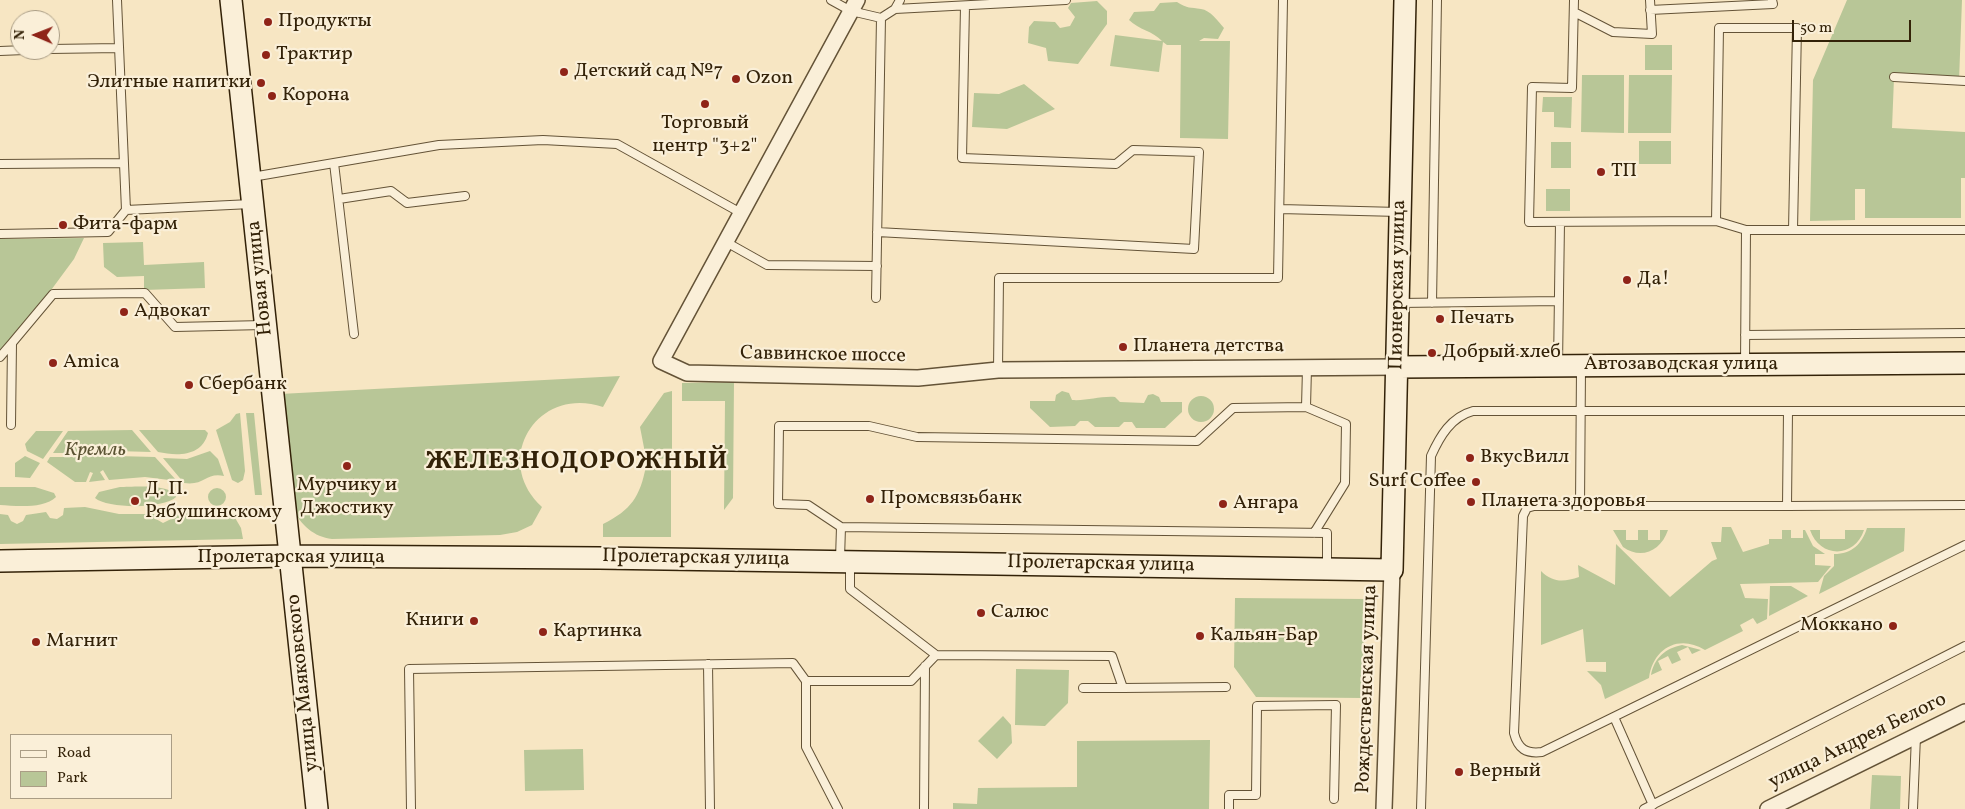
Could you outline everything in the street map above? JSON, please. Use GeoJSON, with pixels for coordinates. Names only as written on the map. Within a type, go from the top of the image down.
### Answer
{"type":"FeatureCollection","features":[{"type":"Feature","properties":{"kind":"main road","name":"Новая улица"},"geometry":{"type":"LineString","coordinates":[[231,0],[290,556]]}},
{"type":"Feature","properties":{"kind":"main road","name":"Пионерская улица"},"geometry":{"type":"LineString","coordinates":[[1392,570],[1405,0]]}},
{"type":"Feature","properties":{"kind":"main road","name":"Автозаводская улица"},"geometry":{"type":"LineString","coordinates":[[1398,367],[1965,364]]}},
{"type":"Feature","properties":{"kind":"main road","name":"Пролетарская улица"},"geometry":{"type":"LineString","coordinates":[[0,561],[290,556],[845,561],[1392,570]]}},
{"type":"Feature","properties":{"kind":"main road","name":"улица Маяковского"},"geometry":{"type":"LineString","coordinates":[[290,556],[317,809]]}},
{"type":"Feature","properties":{"kind":"street","name":"Саввинское шоссе"},"geometry":{"type":"LineString","coordinates":[[854,5],[661,361],[679,370],[696,373],[918,378],[998,370],[1398,367]]}},
{"type":"Feature","properties":{"kind":"street","name":"Рождественская улица"},"geometry":{"type":"LineString","coordinates":[[1384,809],[1392,570]]}},
{"type":"Feature","properties":{"kind":"street","name":"улица Андрея Белого"},"geometry":{"type":"LineString","coordinates":[[1770,808],[1965,712]]}},
{"type":"Feature","properties":{"kind":"lane"},"geometry":{"type":"LineString","coordinates":[[0,234],[108,232],[126,210],[117,0]]}},
{"type":"Feature","properties":{"kind":"lane"},"geometry":{"type":"LineString","coordinates":[[831,0],[854,5],[881,18]]}},
{"type":"Feature","properties":{"kind":"lane"},"geometry":{"type":"LineString","coordinates":[[881,18],[895,9],[900,0]]}},
{"type":"Feature","properties":{"kind":"lane"},"geometry":{"type":"LineString","coordinates":[[895,9],[1066,0]]}},
{"type":"Feature","properties":{"kind":"lane"},"geometry":{"type":"LineString","coordinates":[[998,370],[999,278],[1278,278],[1284,0]]}},
{"type":"Feature","properties":{"kind":"lane"},"geometry":{"type":"LineString","coordinates":[[1432,303],[1437,0]]}},
{"type":"Feature","properties":{"kind":"lane"},"geometry":{"type":"LineString","coordinates":[[1574,0],[1572,88],[1532,87],[1530,222],[1716,221],[1746,230],[1965,230]]}},
{"type":"Feature","properties":{"kind":"lane"},"geometry":{"type":"LineString","coordinates":[[1574,12],[1614,32],[1652,34],[1650,0]]}},
{"type":"Feature","properties":{"kind":"lane"},"geometry":{"type":"LineString","coordinates":[[1650,10],[1773,4],[1772,0]]}},
{"type":"Feature","properties":{"kind":"lane"},"geometry":{"type":"LineString","coordinates":[[878,232],[1194,249],[1199,152],[1133,150],[1116,164],[962,158],[964,6]]}},
{"type":"Feature","properties":{"kind":"lane"},"geometry":{"type":"LineString","coordinates":[[876,298],[881,18]]}},
{"type":"Feature","properties":{"kind":"lane"},"geometry":{"type":"LineString","coordinates":[[1716,221],[1719,28],[1797,28],[1793,230]]}},
{"type":"Feature","properties":{"kind":"lane"},"geometry":{"type":"LineString","coordinates":[[60,50],[119,48]]}},
{"type":"Feature","properties":{"kind":"lane"},"geometry":{"type":"LineString","coordinates":[[1894,78],[1965,81]]}},
{"type":"Feature","properties":{"kind":"lane"},"geometry":{"type":"LineString","coordinates":[[250,177],[454,144],[543,140],[617,144],[741,213]]}},
{"type":"Feature","properties":{"kind":"lane"},"geometry":{"type":"LineString","coordinates":[[0,164],[124,163]]}},
{"type":"Feature","properties":{"kind":"lane"},"geometry":{"type":"LineString","coordinates":[[334,163],[354,334]]}},
{"type":"Feature","properties":{"kind":"lane"},"geometry":{"type":"LineString","coordinates":[[339,200],[391,192],[407,204],[464,196]]}},
{"type":"Feature","properties":{"kind":"lane"},"geometry":{"type":"LineString","coordinates":[[126,210],[253,204]]}},
{"type":"Feature","properties":{"kind":"lane"},"geometry":{"type":"LineString","coordinates":[[1280,210],[1401,212]]}},
{"type":"Feature","properties":{"kind":"lane"},"geometry":{"type":"LineString","coordinates":[[1558,366],[1560,222]]}},
{"type":"Feature","properties":{"kind":"lane"},"geometry":{"type":"LineString","coordinates":[[1746,230],[1746,365]]}},
{"type":"Feature","properties":{"kind":"lane"},"geometry":{"type":"LineString","coordinates":[[726,242],[767,264],[877,266]]}},
{"type":"Feature","properties":{"kind":"lane"},"geometry":{"type":"LineString","coordinates":[[0,357],[52,294],[145,293],[175,327],[266,325]]}},
{"type":"Feature","properties":{"kind":"lane"},"geometry":{"type":"LineString","coordinates":[[1399,303],[1559,300]]}},
{"type":"Feature","properties":{"kind":"lane"},"geometry":{"type":"LineString","coordinates":[[1745,335],[1965,333]]}},
{"type":"Feature","properties":{"kind":"lane"},"geometry":{"type":"LineString","coordinates":[[11,425],[12,343]]}},
{"type":"Feature","properties":{"kind":"lane"},"geometry":{"type":"LineString","coordinates":[[1580,506],[1581,366]]}},
{"type":"Feature","properties":{"kind":"lane"},"geometry":{"type":"LineString","coordinates":[[1306,407],[1307,368]]}},
{"type":"Feature","properties":{"kind":"lane"},"geometry":{"type":"LineString","coordinates":[[1314,533],[1345,483],[1346,424],[1306,407],[1233,408],[1197,441],[917,437],[869,426],[778,426],[778,504],[808,505],[841,527],[1314,533],[1327,533],[1327,569]]}},
{"type":"Feature","properties":{"kind":"lane"},"geometry":{"type":"LineString","coordinates":[[1421,809],[1431,456],[1449,425],[1464,413],[1473,410],[1965,411]]}},
{"type":"Feature","properties":{"kind":"lane"},"geometry":{"type":"LineString","coordinates":[[1787,506],[1788,411]]}},
{"type":"Feature","properties":{"kind":"lane"},"geometry":{"type":"LineString","coordinates":[[1965,505],[1534,506],[1526,508],[1523,516],[1514,733],[1517,744],[1524,751],[1532,753],[1542,752],[1965,545]]}},
{"type":"Feature","properties":{"kind":"lane"},"geometry":{"type":"LineString","coordinates":[[841,527],[850,589],[936,655],[1112,656],[1123,688]]}},
{"type":"Feature","properties":{"kind":"lane"},"geometry":{"type":"LineString","coordinates":[[1644,809],[1965,646]]}},
{"type":"Feature","properties":{"kind":"lane"},"geometry":{"type":"LineString","coordinates":[[806,681],[911,681],[936,655]]}},
{"type":"Feature","properties":{"kind":"lane"},"geometry":{"type":"LineString","coordinates":[[411,809],[408,669],[793,663],[806,681],[806,747],[838,809]]}},
{"type":"Feature","properties":{"kind":"lane"},"geometry":{"type":"LineString","coordinates":[[708,664],[710,809]]}},
{"type":"Feature","properties":{"kind":"lane"},"geometry":{"type":"LineString","coordinates":[[924,809],[925,666]]}},
{"type":"Feature","properties":{"kind":"lane"},"geometry":{"type":"LineString","coordinates":[[1083,688],[1226,686]]}},
{"type":"Feature","properties":{"kind":"lane"},"geometry":{"type":"LineString","coordinates":[[1229,809],[1229,795],[1256,794],[1257,706],[1336,705],[1334,799]]}},
{"type":"Feature","properties":{"kind":"lane"},"geometry":{"type":"LineString","coordinates":[[1614,717],[1652,805]]}},
{"type":"Feature","properties":{"kind":"lane"},"geometry":{"type":"LineString","coordinates":[[1913,809],[1916,736]]}},
{"type":"Feature","properties":{"kind":"green space"},"geometry":{"type":"Polygon","coordinates":[[[1847,0],[1962,0],[1959,81],[1894,78],[1892,128],[1965,132],[1965,178],[1961,178],[1961,218],[1865,218],[1865,189],[1855,189],[1855,220],[1810,221],[1813,80],[1847,0]]]}},
{"type":"Feature","properties":{"kind":"green space"},"geometry":{"type":"Polygon","coordinates":[[[1097,1],[1107,11],[1107,24],[1078,64],[1048,61],[1046,48],[1028,43],[1029,27],[1034,21],[1055,22],[1060,28],[1070,26],[1075,17],[1068,8],[1071,3],[1097,1]]]}},
{"type":"Feature","properties":{"kind":"green space"},"geometry":{"type":"Polygon","coordinates":[[[1177,2],[1187,7],[1208,11],[1224,28],[1218,39],[1204,38],[1199,41],[1230,41],[1228,139],[1180,138],[1181,45],[1167,45],[1163,42],[1159,72],[1110,66],[1115,35],[1162,41],[1129,20],[1134,12],[1154,11],[1160,3],[1177,2]]]}},
{"type":"Feature","properties":{"kind":"green space"},"geometry":{"type":"Polygon","coordinates":[[[1645,45],[1672,45],[1672,70],[1645,70],[1645,45]]]}},
{"type":"Feature","properties":{"kind":"green space"},"geometry":{"type":"Polygon","coordinates":[[[1582,75],[1624,75],[1624,133],[1581,132],[1582,75]]]}},
{"type":"Feature","properties":{"kind":"green space"},"geometry":{"type":"Polygon","coordinates":[[[1629,75],[1672,75],[1671,133],[1628,133],[1629,75]]]}},
{"type":"Feature","properties":{"kind":"green space"},"geometry":{"type":"Polygon","coordinates":[[[1024,84],[1055,109],[1007,129],[972,127],[974,93],[999,94],[1024,84]]]}},
{"type":"Feature","properties":{"kind":"green space"},"geometry":{"type":"Polygon","coordinates":[[[1543,97],[1572,97],[1571,128],[1554,127],[1554,112],[1542,112],[1543,97]]]}},
{"type":"Feature","properties":{"kind":"green space"},"geometry":{"type":"Polygon","coordinates":[[[1639,141],[1671,141],[1671,164],[1639,164],[1639,141]]]}},
{"type":"Feature","properties":{"kind":"green space"},"geometry":{"type":"Polygon","coordinates":[[[1551,142],[1571,142],[1571,168],[1551,168],[1551,142]]]}},
{"type":"Feature","properties":{"kind":"green space"},"geometry":{"type":"Polygon","coordinates":[[[1546,189],[1570,189],[1570,211],[1546,211],[1546,189]]]}},
{"type":"Feature","properties":{"kind":"green space"},"geometry":{"type":"Polygon","coordinates":[[[84,238],[74,259],[12,343],[8,348],[0,350],[0,239],[84,238]]]}},
{"type":"Feature","properties":{"kind":"green space"},"geometry":{"type":"Polygon","coordinates":[[[143,242],[144,265],[204,262],[205,288],[144,290],[144,276],[117,277],[104,267],[103,243],[143,242]]]}},
{"type":"Feature","properties":{"kind":"green space"},"geometry":{"type":"Polygon","coordinates":[[[620,376],[603,407],[579,403],[558,407],[541,417],[529,431],[521,449],[521,468],[527,488],[542,507],[532,525],[517,532],[500,535],[332,539],[314,533],[300,520],[293,509],[280,394],[620,376]]]}},
{"type":"Feature","properties":{"kind":"green space"},"geometry":{"type":"Polygon","coordinates":[[[734,382],[733,498],[724,510],[725,401],[682,401],[682,383],[734,382]]]}},
{"type":"Feature","properties":{"kind":"green space"},"geometry":{"type":"Polygon","coordinates":[[[672,391],[672,459],[646,458],[640,427],[664,393],[672,391]]]}},
{"type":"Feature","properties":{"kind":"green space"},"geometry":{"type":"Polygon","coordinates":[[[1062,391],[1069,393],[1072,400],[1115,397],[1120,402],[1144,403],[1148,395],[1153,394],[1159,397],[1161,402],[1182,402],[1182,412],[1165,428],[1136,428],[1132,422],[1124,422],[1119,427],[1095,427],[1088,421],[1080,421],[1075,426],[1050,427],[1030,408],[1030,401],[1055,401],[1056,395],[1062,391]]]}},
{"type":"Feature","properties":{"kind":"green space"},"geometry":{"type":"Polygon","coordinates":[[[1201,396],[1210,400],[1214,409],[1210,418],[1201,422],[1192,418],[1188,409],[1192,400],[1201,396]]]}},
{"type":"Feature","properties":{"kind":"green space"},"geometry":{"type":"Polygon","coordinates":[[[240,413],[245,471],[243,480],[238,483],[232,480],[216,430],[230,422],[236,414],[240,413]]]}},
{"type":"Feature","properties":{"kind":"green space"},"geometry":{"type":"Polygon","coordinates":[[[246,413],[254,413],[262,495],[255,495],[246,413]]]}},
{"type":"Feature","properties":{"kind":"green space","name":"Кремль"},"geometry":{"type":"Polygon","coordinates":[[[132,430],[151,452],[116,451],[116,456],[155,457],[177,481],[145,477],[109,480],[103,470],[100,472],[105,480],[89,482],[93,473],[90,472],[86,482],[75,482],[47,462],[50,457],[73,457],[72,453],[53,453],[68,431],[132,430]]]}},
{"type":"Feature","properties":{"kind":"green space"},"geometry":{"type":"Polygon","coordinates":[[[139,430],[205,430],[208,433],[205,441],[195,451],[173,454],[158,452],[139,430]]]}},
{"type":"Feature","properties":{"kind":"green space"},"geometry":{"type":"Polygon","coordinates":[[[36,431],[63,431],[43,459],[27,451],[25,444],[36,431]]]}},
{"type":"Feature","properties":{"kind":"green space"},"geometry":{"type":"Polygon","coordinates":[[[210,451],[218,459],[224,476],[213,476],[197,483],[184,483],[163,458],[187,459],[210,451]]]}},
{"type":"Feature","properties":{"kind":"green space"},"geometry":{"type":"Polygon","coordinates":[[[25,456],[40,463],[30,478],[15,477],[15,463],[25,456]]]}},
{"type":"Feature","properties":{"kind":"green space"},"geometry":{"type":"Polygon","coordinates":[[[646,466],[671,467],[671,537],[603,537],[603,524],[621,513],[633,501],[641,486],[646,466]]]}},
{"type":"Feature","properties":{"kind":"green space"},"geometry":{"type":"Polygon","coordinates":[[[142,486],[160,488],[173,493],[176,497],[160,504],[136,506],[111,504],[95,498],[99,492],[120,487],[142,486]]]}},
{"type":"Feature","properties":{"kind":"green space"},"geometry":{"type":"Polygon","coordinates":[[[0,487],[35,487],[54,493],[56,497],[51,501],[37,505],[0,505],[0,487]]]}},
{"type":"Feature","properties":{"kind":"green space"},"geometry":{"type":"Polygon","coordinates":[[[217,488],[223,491],[226,497],[223,503],[217,506],[211,503],[208,497],[211,491],[217,488]]]}},
{"type":"Feature","properties":{"kind":"green space"},"geometry":{"type":"Polygon","coordinates":[[[85,507],[119,514],[154,514],[156,519],[163,523],[173,518],[175,510],[193,507],[212,518],[234,516],[241,528],[243,539],[0,544],[0,514],[8,515],[11,521],[17,524],[23,521],[26,515],[46,512],[50,518],[57,519],[63,515],[64,508],[85,507]]]}},
{"type":"Feature","properties":{"kind":"green space"},"geometry":{"type":"Polygon","coordinates":[[[1722,527],[1731,527],[1743,552],[1769,544],[1769,539],[1782,539],[1782,530],[1791,530],[1791,538],[1803,538],[1803,530],[1805,530],[1813,546],[1825,554],[1815,554],[1815,565],[1831,566],[1818,582],[1740,584],[1745,598],[1768,599],[1767,619],[1757,624],[1753,618],[1740,625],[1743,631],[1705,650],[1686,643],[1669,647],[1656,659],[1651,668],[1649,678],[1605,699],[1601,685],[1587,671],[1606,672],[1606,662],[1586,662],[1583,629],[1541,645],[1541,571],[1550,578],[1568,580],[1579,577],[1578,565],[1615,585],[1616,544],[1670,597],[1712,561],[1717,559],[1711,542],[1721,542],[1722,527]]]}},
{"type":"Feature","properties":{"kind":"green space"},"geometry":{"type":"Polygon","coordinates":[[[1867,528],[1905,528],[1904,551],[1819,594],[1824,576],[1834,566],[1834,554],[1846,552],[1855,547],[1862,539],[1867,528]]]}},
{"type":"Feature","properties":{"kind":"green space"},"geometry":{"type":"Polygon","coordinates":[[[1613,530],[1626,530],[1626,540],[1638,540],[1638,530],[1648,530],[1648,540],[1660,540],[1660,530],[1668,530],[1661,543],[1655,548],[1643,553],[1637,553],[1623,547],[1613,530]]]}},
{"type":"Feature","properties":{"kind":"green space"},"geometry":{"type":"Polygon","coordinates":[[[1810,530],[1820,530],[1820,539],[1845,539],[1845,530],[1864,530],[1860,539],[1853,546],[1846,550],[1837,551],[1821,546],[1810,530]]]}},
{"type":"Feature","properties":{"kind":"green space"},"geometry":{"type":"Polygon","coordinates":[[[1770,586],[1791,586],[1808,596],[1769,616],[1770,586]]]}},
{"type":"Feature","properties":{"kind":"green space"},"geometry":{"type":"Polygon","coordinates":[[[1235,598],[1365,599],[1362,698],[1256,697],[1234,667],[1235,598]]]}},
{"type":"Feature","properties":{"kind":"green space"},"geometry":{"type":"Polygon","coordinates":[[[1682,645],[1701,650],[1692,654],[1688,647],[1677,652],[1681,660],[1672,664],[1668,656],[1658,661],[1662,670],[1651,675],[1658,659],[1666,651],[1682,645]]]}},
{"type":"Feature","properties":{"kind":"green space"},"geometry":{"type":"Polygon","coordinates":[[[1016,669],[1069,670],[1068,703],[1045,726],[1015,725],[1016,669]]]}},
{"type":"Feature","properties":{"kind":"green space"},"geometry":{"type":"Polygon","coordinates":[[[1003,716],[1011,725],[1012,743],[997,759],[978,741],[1003,716]]]}},
{"type":"Feature","properties":{"kind":"green space"},"geometry":{"type":"Polygon","coordinates":[[[1210,740],[1209,809],[953,809],[953,803],[977,804],[978,788],[1077,787],[1077,741],[1210,740]]]}},
{"type":"Feature","properties":{"kind":"green space"},"geometry":{"type":"Polygon","coordinates":[[[583,749],[584,790],[525,791],[524,750],[583,749]]]}},
{"type":"Feature","properties":{"kind":"green space"},"geometry":{"type":"Polygon","coordinates":[[[1872,775],[1901,776],[1900,809],[1870,809],[1872,775]]]}},
{"type":"Feature","properties":{"kind":"place","name":"Продукты"},"geometry":{"type":"Point","coordinates":[268,22]}},
{"type":"Feature","properties":{"kind":"place","name":"Трактир"},"geometry":{"type":"Point","coordinates":[266,55]}},
{"type":"Feature","properties":{"kind":"place","name":"Детский сад №7"},"geometry":{"type":"Point","coordinates":[564,72]}},
{"type":"Feature","properties":{"kind":"place","name":"Ozon"},"geometry":{"type":"Point","coordinates":[736,79]}},
{"type":"Feature","properties":{"kind":"place","name":"Элитные напитки"},"geometry":{"type":"Point","coordinates":[261,83]}},
{"type":"Feature","properties":{"kind":"place","name":"Корона"},"geometry":{"type":"Point","coordinates":[272,96]}},
{"type":"Feature","properties":{"kind":"place","name":"Торговый центр \"3+2\""},"geometry":{"type":"Point","coordinates":[705,104]}},
{"type":"Feature","properties":{"kind":"place","name":"ТП"},"geometry":{"type":"Point","coordinates":[1601,172]}},
{"type":"Feature","properties":{"kind":"place","name":"Фита-фарм"},"geometry":{"type":"Point","coordinates":[63,225]}},
{"type":"Feature","properties":{"kind":"place","name":"Да!"},"geometry":{"type":"Point","coordinates":[1627,280]}},
{"type":"Feature","properties":{"kind":"place","name":"Адвокат"},"geometry":{"type":"Point","coordinates":[124,312]}},
{"type":"Feature","properties":{"kind":"place","name":"Печать"},"geometry":{"type":"Point","coordinates":[1440,319]}},
{"type":"Feature","properties":{"kind":"place","name":"Планета детства"},"geometry":{"type":"Point","coordinates":[1123,347]}},
{"type":"Feature","properties":{"kind":"place","name":"Добрый хлеб"},"geometry":{"type":"Point","coordinates":[1432,353]}},
{"type":"Feature","properties":{"kind":"place","name":"Amica"},"geometry":{"type":"Point","coordinates":[53,363]}},
{"type":"Feature","properties":{"kind":"place","name":"Сбербанк"},"geometry":{"type":"Point","coordinates":[189,385]}},
{"type":"Feature","properties":{"kind":"place","name":"ВкусВилл"},"geometry":{"type":"Point","coordinates":[1470,458]}},
{"type":"Feature","properties":{"kind":"place","name":"Мурчику и Джостику"},"geometry":{"type":"Point","coordinates":[347,466]}},
{"type":"Feature","properties":{"kind":"place","name":"Surf Coffee"},"geometry":{"type":"Point","coordinates":[1476,482]}},
{"type":"Feature","properties":{"kind":"place","name":"Промсвязьбанк"},"geometry":{"type":"Point","coordinates":[870,499]}},
{"type":"Feature","properties":{"kind":"place","name":"Д. П. Рябушинскому"},"geometry":{"type":"Point","coordinates":[135,501]}},
{"type":"Feature","properties":{"kind":"place","name":"Планета здоровья"},"geometry":{"type":"Point","coordinates":[1471,502]}},
{"type":"Feature","properties":{"kind":"place","name":"Ангара"},"geometry":{"type":"Point","coordinates":[1223,504]}},
{"type":"Feature","properties":{"kind":"place","name":"Салюс"},"geometry":{"type":"Point","coordinates":[981,613]}},
{"type":"Feature","properties":{"kind":"place","name":"Книги"},"geometry":{"type":"Point","coordinates":[474,621]}},
{"type":"Feature","properties":{"kind":"place","name":"Моккано"},"geometry":{"type":"Point","coordinates":[1893,626]}},
{"type":"Feature","properties":{"kind":"place","name":"Картинка"},"geometry":{"type":"Point","coordinates":[543,632]}},
{"type":"Feature","properties":{"kind":"place","name":"Кальян-Бар"},"geometry":{"type":"Point","coordinates":[1200,636]}},
{"type":"Feature","properties":{"kind":"place","name":"Магнит"},"geometry":{"type":"Point","coordinates":[36,642]}},
{"type":"Feature","properties":{"kind":"place","name":"Верный"},"geometry":{"type":"Point","coordinates":[1459,772]}},
{"type":"Feature","properties":{"kind":"district","name":"ЖЕЛЕЗНОДОРОЖНЫЙ"},"geometry":{"type":"Point","coordinates":[577,463]}}]}
